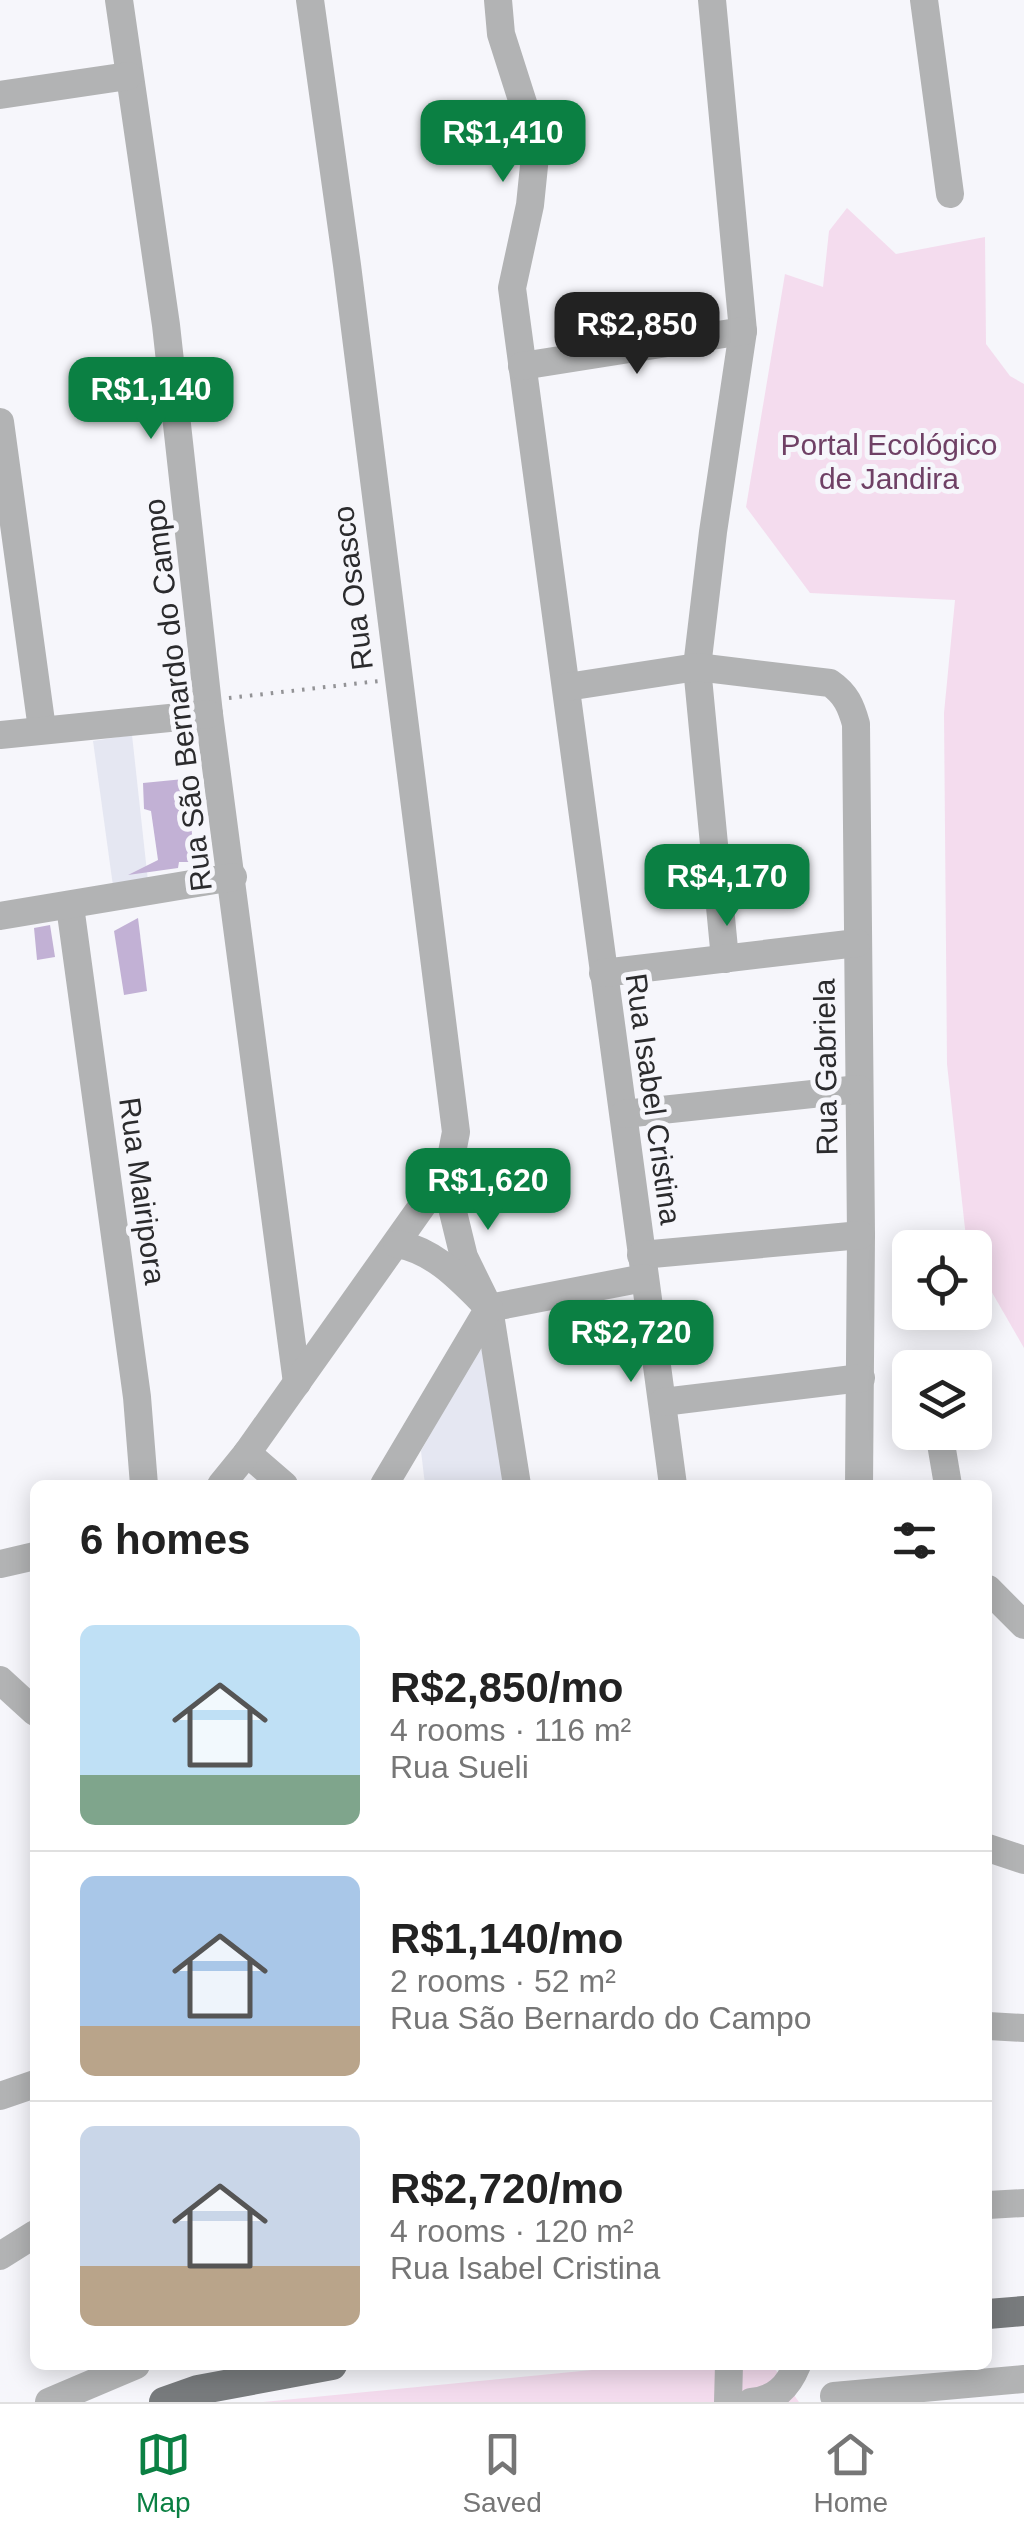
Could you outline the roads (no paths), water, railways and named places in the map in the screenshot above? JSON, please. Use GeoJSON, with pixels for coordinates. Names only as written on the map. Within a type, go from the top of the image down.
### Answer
{"type":"FeatureCollection","features":[{"type":"Feature","properties":{"kind":"main road"},"geometry":{"type":"LineString","coordinates":[[992,2315],[1024,2311]]}},
{"type":"Feature","properties":{"kind":"main road"},"geometry":{"type":"LineString","coordinates":[[164,2402],[198,2390],[305,2370]]}},
{"type":"Feature","properties":{"kind":"street","name":"Rua São Bernardo do Campo"},"geometry":{"type":"LineString","coordinates":[[118,0],[166,324],[209,707],[296,1383]]}},
{"type":"Feature","properties":{"kind":"street","name":"Rua Osasco"},"geometry":{"type":"LineString","coordinates":[[310,0],[456,1132],[449,1168],[453,1212],[464,1257],[490,1308],[516,1480]]}},
{"type":"Feature","properties":{"kind":"street","name":"Rua Isabel Cristina"},"geometry":{"type":"LineString","coordinates":[[498,0],[501,34],[524,106],[534,156],[530,205],[512,288],[672,1480]]}},
{"type":"Feature","properties":{"kind":"street"},"geometry":{"type":"LineString","coordinates":[[712,0],[743,331],[697,666],[725,958]]}},
{"type":"Feature","properties":{"kind":"street"},"geometry":{"type":"LineString","coordinates":[[924,0],[950,194]]}},
{"type":"Feature","properties":{"kind":"street"},"geometry":{"type":"LineString","coordinates":[[0,95],[128,76]]}},
{"type":"Feature","properties":{"kind":"street"},"geometry":{"type":"LineString","coordinates":[[522,366],[743,331]]}},
{"type":"Feature","properties":{"kind":"street"},"geometry":{"type":"LineString","coordinates":[[0,422],[42,730]]}},
{"type":"Feature","properties":{"kind":"street","name":"Rua Gabriela"},"geometry":{"type":"LineString","coordinates":[[567,686],[697,666],[830,683],[843,692],[851,706],[856,724],[861,1235],[858,1480]]}},
{"type":"Feature","properties":{"kind":"street"},"geometry":{"type":"LineString","coordinates":[[0,735],[209,707]]}},
{"type":"Feature","properties":{"kind":"street"},"geometry":{"type":"LineString","coordinates":[[0,916],[233,877]]}},
{"type":"Feature","properties":{"kind":"street","name":"Rua Mairipora"},"geometry":{"type":"LineString","coordinates":[[70,906],[137,1396],[144,1480]]}},
{"type":"Feature","properties":{"kind":"street"},"geometry":{"type":"LineString","coordinates":[[603,973],[857,943]]}},
{"type":"Feature","properties":{"kind":"street"},"geometry":{"type":"LineString","coordinates":[[624,1114],[859,1089]]}},
{"type":"Feature","properties":{"kind":"street","name":"Rua Osasco"},"geometry":{"type":"LineString","coordinates":[[225,1480],[449,1168]]}},
{"type":"Feature","properties":{"kind":"street"},"geometry":{"type":"LineString","coordinates":[[387,1480],[490,1308],[642,1266],[861,1235]]}},
{"type":"Feature","properties":{"kind":"street"},"geometry":{"type":"LineString","coordinates":[[396,1244],[432,1256],[490,1308]]}},
{"type":"Feature","properties":{"kind":"street"},"geometry":{"type":"LineString","coordinates":[[662,1402],[861,1378]]}},
{"type":"Feature","properties":{"kind":"street"},"geometry":{"type":"LineString","coordinates":[[943,1450],[947,1480]]}},
{"type":"Feature","properties":{"kind":"street"},"geometry":{"type":"LineString","coordinates":[[247,1453],[278,1480]]}},
{"type":"Feature","properties":{"kind":"street"},"geometry":{"type":"LineString","coordinates":[[0,1564],[30,1557]]}},
{"type":"Feature","properties":{"kind":"street"},"geometry":{"type":"LineString","coordinates":[[992,1593],[1024,1625]]}},
{"type":"Feature","properties":{"kind":"street"},"geometry":{"type":"LineString","coordinates":[[0,1680],[30,1707]]}},
{"type":"Feature","properties":{"kind":"street"},"geometry":{"type":"LineString","coordinates":[[992,1849],[1024,1860]]}},
{"type":"Feature","properties":{"kind":"street"},"geometry":{"type":"LineString","coordinates":[[992,2026],[1024,2028]]}},
{"type":"Feature","properties":{"kind":"street"},"geometry":{"type":"LineString","coordinates":[[0,2096],[30,2086]]}},
{"type":"Feature","properties":{"kind":"street"},"geometry":{"type":"LineString","coordinates":[[992,2205],[1024,2203]]}},
{"type":"Feature","properties":{"kind":"street"},"geometry":{"type":"LineString","coordinates":[[0,2256],[30,2237]]}},
{"type":"Feature","properties":{"kind":"street"},"geometry":{"type":"LineString","coordinates":[[992,2317],[1024,2323]]}},
{"type":"Feature","properties":{"kind":"street"},"geometry":{"type":"LineString","coordinates":[[49,2402],[123,2370]]}},
{"type":"Feature","properties":{"kind":"street"},"geometry":{"type":"LineString","coordinates":[[728,2402],[729,2370]]}},
{"type":"Feature","properties":{"kind":"street"},"geometry":{"type":"LineString","coordinates":[[751,2402],[767,2401],[782,2391],[793,2370]]}},
{"type":"Feature","properties":{"kind":"street"},"geometry":{"type":"LineString","coordinates":[[834,2396],[1024,2379]]}},
{"type":"Feature","properties":{"kind":"park label","name":"Portal Ecológico de Jandira"},"geometry":{"type":"Point","coordinates":[889,462]}}]}
